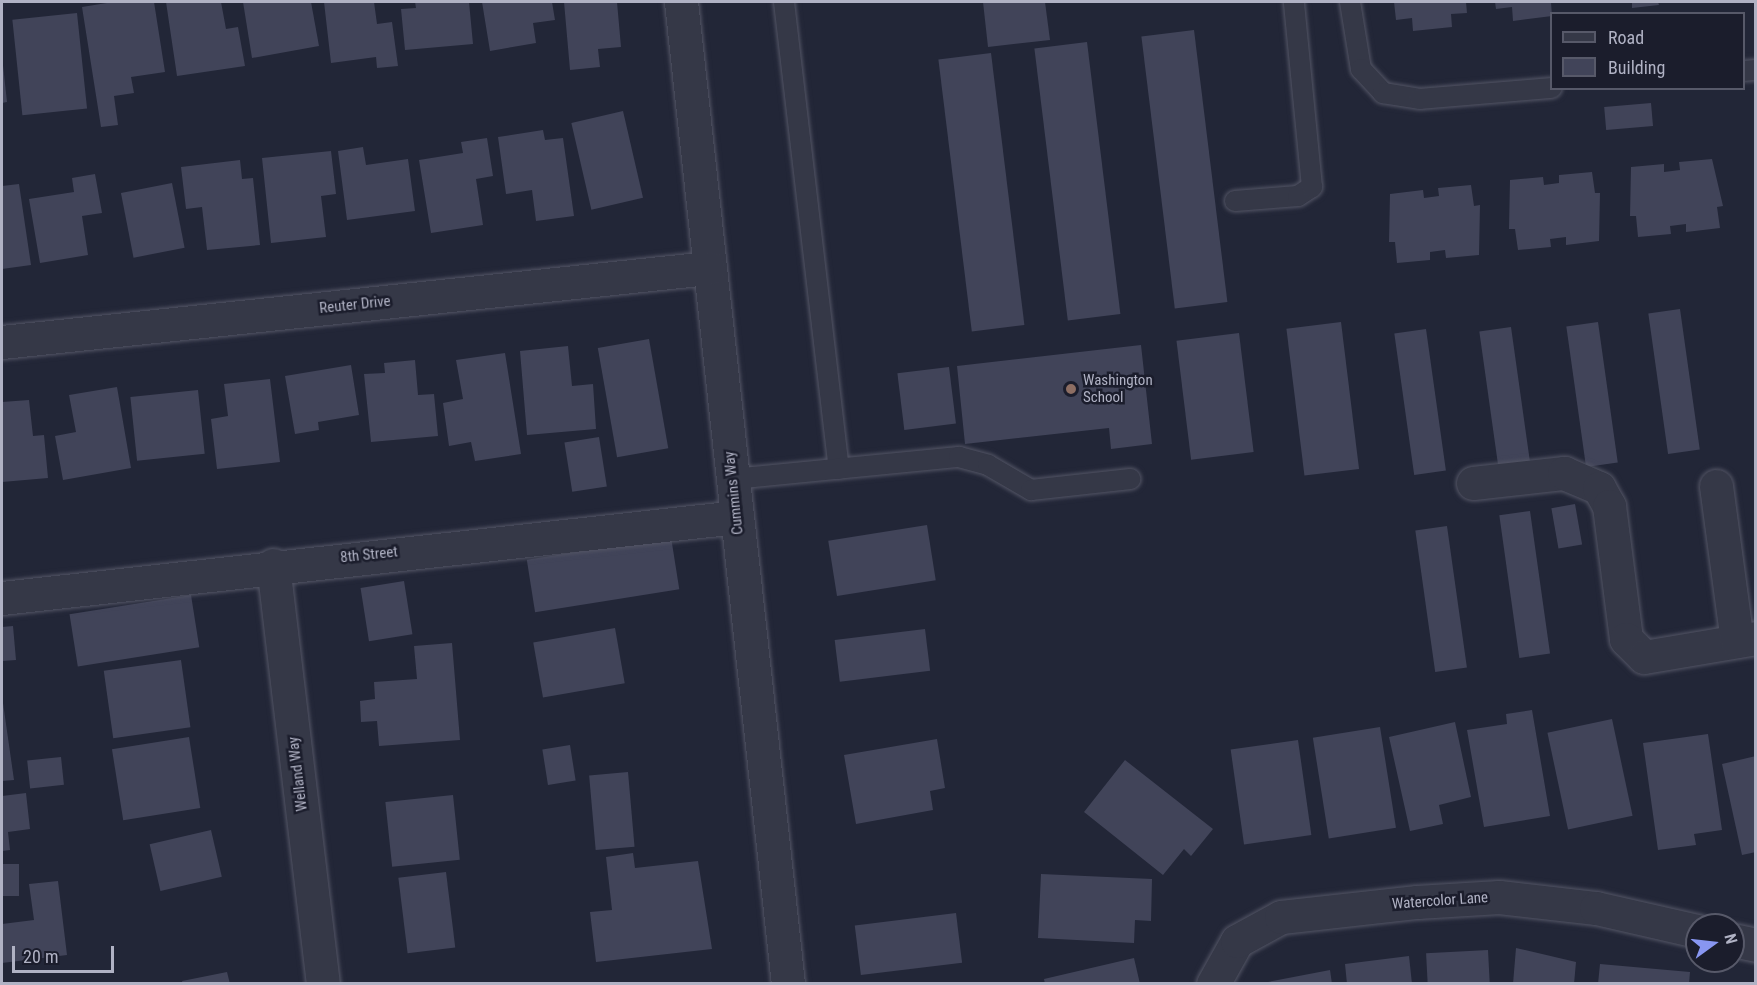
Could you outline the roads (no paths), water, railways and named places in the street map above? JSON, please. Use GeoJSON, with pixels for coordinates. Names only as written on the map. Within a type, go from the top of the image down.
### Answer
{"type":"FeatureCollection","features":[{"type":"Feature","properties":{"kind":"street","name":"Cummins Way"},"geometry":{"type":"LineString","coordinates":[[681,2],[708,268],[788,984]]}},
{"type":"Feature","properties":{"kind":"street","name":"Reuter Drive"},"geometry":{"type":"LineString","coordinates":[[2,342],[708,268]]}},
{"type":"Feature","properties":{"kind":"street"},"geometry":{"type":"LineString","coordinates":[[1473,483],[1564,473],[1599,488],[1609,506],[1626,639],[1644,657],[1746,640],[1716,486]]}},
{"type":"Feature","properties":{"kind":"street","name":"8th Street"},"geometry":{"type":"LineString","coordinates":[[2,598],[273,565],[737,517]]}},
{"type":"Feature","properties":{"kind":"street","name":"Welland Way"},"geometry":{"type":"LineString","coordinates":[[273,565],[323,984]]}},
{"type":"Feature","properties":{"kind":"street","name":"Watercolor Lane"},"geometry":{"type":"LineString","coordinates":[[1213,984],[1237,940],[1281,917],[1395,904],[1499,897],[1596,908],[1685,928]]}},
{"type":"Feature","properties":{"kind":"lane"},"geometry":{"type":"LineString","coordinates":[[784,2],[839,469]]}},
{"type":"Feature","properties":{"kind":"lane"},"geometry":{"type":"LineString","coordinates":[[1235,201],[1298,196],[1312,187],[1294,2]]}},
{"type":"Feature","properties":{"kind":"lane"},"geometry":{"type":"LineString","coordinates":[[1350,2],[1361,69],[1383,93],[1420,99],[1550,88]]}},
{"type":"Feature","properties":{"kind":"lane"},"geometry":{"type":"LineString","coordinates":[[733,479],[959,457],[988,465],[1031,490],[1130,479]]}},
{"type":"Feature","properties":{"kind":"place","name":"Washington School"},"geometry":{"type":"Point","coordinates":[1071,389]}}]}
